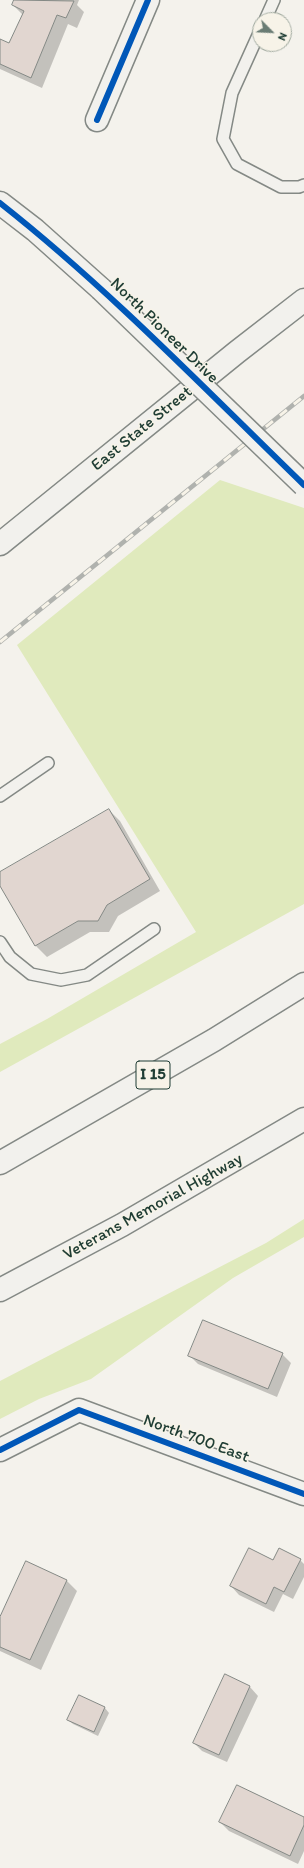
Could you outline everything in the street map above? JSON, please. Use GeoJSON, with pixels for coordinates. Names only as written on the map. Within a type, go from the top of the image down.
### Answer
{"type":"FeatureCollection","features":[{"type":"Feature","properties":{"kind":"main road"},"geometry":{"type":"LineString","coordinates":[[97,120],[148,0]]}},
{"type":"Feature","properties":{"kind":"main road","name":"North Pioneer Drive"},"geometry":{"type":"LineString","coordinates":[[0,202],[35,230],[101,289],[304,485]]}},
{"type":"Feature","properties":{"kind":"main road","name":"East State Street"},"geometry":{"type":"LineString","coordinates":[[0,544],[236,352],[304,300]]}},
{"type":"Feature","properties":{"kind":"main road","name":"I 15"},"geometry":{"type":"LineString","coordinates":[[0,1163],[214,1040],[304,984]]}},
{"type":"Feature","properties":{"kind":"main road","name":"Veterans Memorial Highway"},"geometry":{"type":"LineString","coordinates":[[0,1290],[122,1225],[304,1119]]}},
{"type":"Feature","properties":{"kind":"main road","name":"North 700 East"},"geometry":{"type":"LineString","coordinates":[[0,1450],[79,1410],[304,1494]]}},
{"type":"Feature","properties":{"kind":"lane"},"geometry":{"type":"LineString","coordinates":[[269,12],[274,0]]}},
{"type":"Feature","properties":{"kind":"lane"},"geometry":{"type":"LineString","coordinates":[[252,49],[232,93],[223,139],[237,164],[280,187],[299,187],[304,185]]}},
{"type":"Feature","properties":{"kind":"lane"},"geometry":{"type":"LineString","coordinates":[[0,796],[48,762]]}},
{"type":"Feature","properties":{"kind":"lane"},"geometry":{"type":"LineString","coordinates":[[0,942],[10,957],[31,974],[61,980],[87,975],[154,929]]}},
{"type":"Feature","properties":{"kind":"green space"},"geometry":{"type":"Polygon","coordinates":[[[220,480],[304,508],[304,904],[0,1072],[0,1044],[47,1019],[196,932],[17,645],[220,480]]]}},
{"type":"Feature","properties":{"kind":"green space"},"geometry":{"type":"Polygon","coordinates":[[[304,1219],[304,1237],[233,1278],[91,1379],[39,1399],[0,1419],[0,1381],[266,1243],[304,1219]]]}},
{"type":"Feature","properties":{"kind":"building"},"geometry":{"type":"Polygon","coordinates":[[[14,0],[74,1],[66,18],[57,15],[31,78],[0,64],[0,39],[9,43],[24,11],[12,5],[14,0]]]}},
{"type":"Feature","properties":{"kind":"building"},"geometry":{"type":"Polygon","coordinates":[[[109,809],[150,879],[107,905],[98,921],[78,921],[35,946],[0,886],[0,872],[109,809]]]}},
{"type":"Feature","properties":{"kind":"building"},"geometry":{"type":"Polygon","coordinates":[[[203,1320],[283,1353],[268,1389],[188,1356],[203,1320]]]}},
{"type":"Feature","properties":{"kind":"building"},"geometry":{"type":"Polygon","coordinates":[[[249,1548],[273,1560],[279,1548],[301,1559],[284,1592],[274,1587],[266,1604],[230,1586],[249,1548]]]}},
{"type":"Feature","properties":{"kind":"building"},"geometry":{"type":"Polygon","coordinates":[[[26,1561],[67,1580],[30,1660],[0,1647],[0,1617],[26,1561]]]}},
{"type":"Feature","properties":{"kind":"building"},"geometry":{"type":"Polygon","coordinates":[[[225,1674],[250,1686],[219,1755],[193,1743],[225,1674]]]}},
{"type":"Feature","properties":{"kind":"building"},"geometry":{"type":"Polygon","coordinates":[[[79,1695],[105,1707],[94,1732],[67,1720],[79,1695]]]}},
{"type":"Feature","properties":{"kind":"building"},"geometry":{"type":"Polygon","coordinates":[[[237,1785],[304,1817],[304,1825],[290,1856],[219,1822],[237,1785]]]}},
{"type":"Feature","properties":{"kind":"railway"},"geometry":{"type":"LineString","coordinates":[[0,642],[304,396]]}},
{"type":"Feature","properties":{"kind":"cycle path"},"geometry":{"type":"LineString","coordinates":[[97,120],[148,0]]}},
{"type":"Feature","properties":{"kind":"cycle path"},"geometry":{"type":"LineString","coordinates":[[0,203],[79,269],[118,304],[304,485]]}},
{"type":"Feature","properties":{"kind":"cycle path"},"geometry":{"type":"LineString","coordinates":[[0,1450],[79,1410],[304,1494]]}}]}
